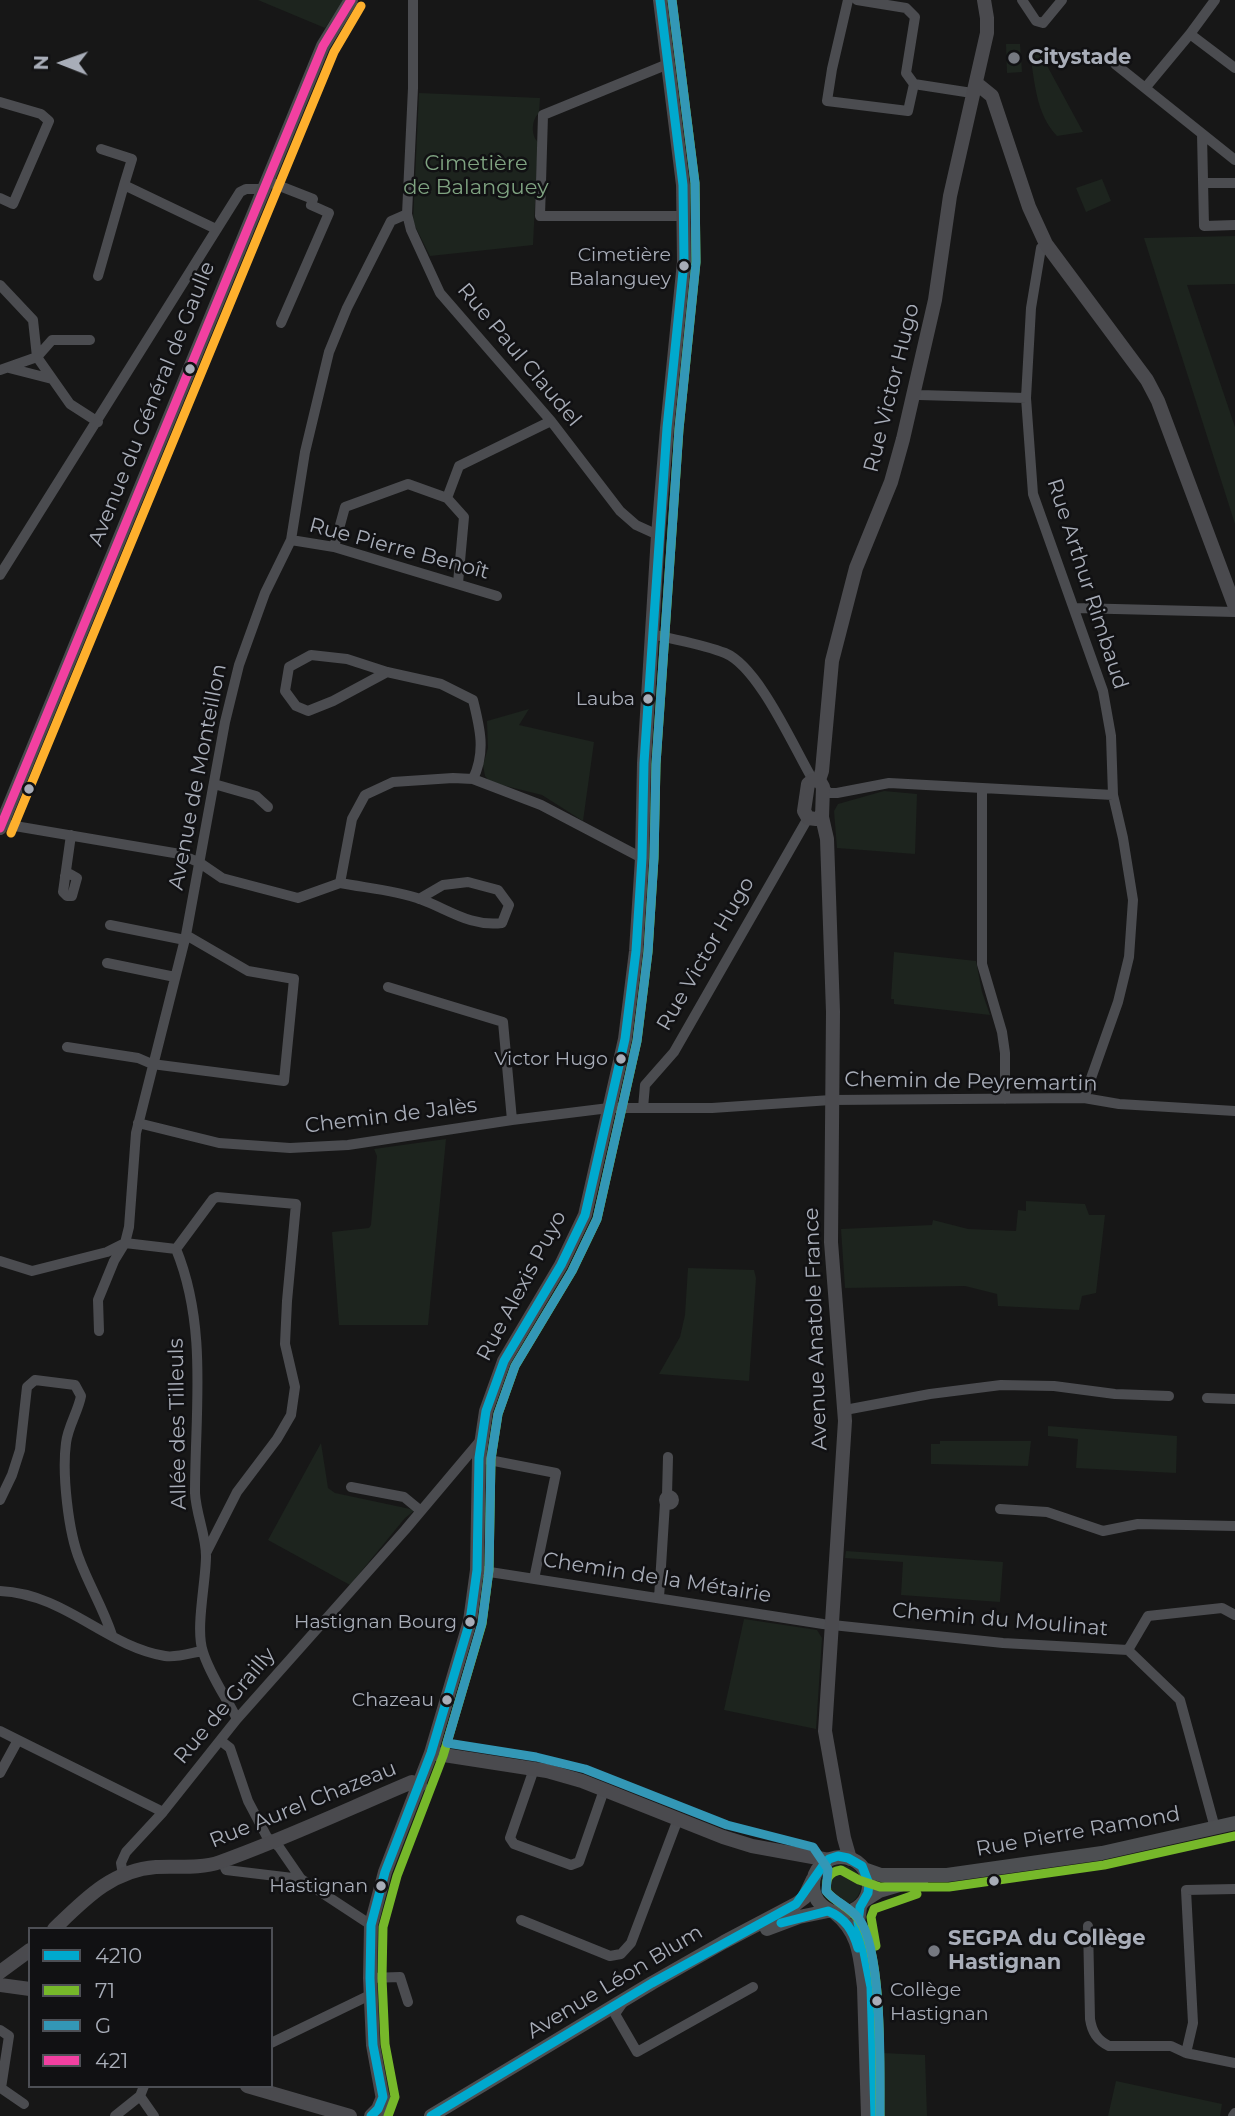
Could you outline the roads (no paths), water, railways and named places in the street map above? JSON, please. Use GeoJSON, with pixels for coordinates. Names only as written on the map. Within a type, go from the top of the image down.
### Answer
{"type":"FeatureCollection","features":[{"type":"Feature","properties":{"kind":"main road","name":"Rue Pierre Ramond"},"geometry":{"type":"LineString","coordinates":[[863,1903],[879,1891],[928,1877],[1102,1853],[1235,1823]]}},
{"type":"Feature","properties":{"kind":"main road"},"geometry":{"type":"LineString","coordinates":[[839,1859],[864,1869],[869,1884],[863,1903],[844,1914],[831,1912],[816,1898],[815,1876],[820,1866],[839,1859]]}},
{"type":"Feature","properties":{"kind":"main road","name":"Rue Pierre Ramond"},"geometry":{"type":"LineString","coordinates":[[864,1869],[881,1875],[909,1874],[928,1877]]}},
{"type":"Feature","properties":{"kind":"main road","name":"Avenue Léon Blum"},"geometry":{"type":"LineString","coordinates":[[431,2116],[724,1942],[796,1904],[804,1898],[815,1876]]}},
{"type":"Feature","properties":{"kind":"main road","name":"Avenue Léon Blum"},"geometry":{"type":"LineString","coordinates":[[445,2116],[553,2049],[764,1931],[799,1917],[831,1912]]}},
{"type":"Feature","properties":{"kind":"street","name":"Avenue du Général de Gaulle"},"geometry":{"type":"LineString","coordinates":[[1,825],[323,46],[351,0]]}},
{"type":"Feature","properties":{"kind":"street","name":"Rue Paul Claudel"},"geometry":{"type":"LineString","coordinates":[[413,0],[413,88],[407,214],[411,230],[440,293],[551,421],[620,511],[636,525],[659,534]]}},
{"type":"Feature","properties":{"kind":"street","name":"Rue Alexis Puyo"},"geometry":{"type":"LineString","coordinates":[[386,2116],[373,2045],[370,1995],[371,1926],[385,1872],[420,1785],[464,1648],[477,1570],[479,1458],[486,1411],[503,1361],[561,1265],[585,1215],[625,1039],[630,1001],[642,858],[643,763],[659,534],[684,267],[685,216],[660,0]]}},
{"type":"Feature","properties":{"kind":"street"},"geometry":{"type":"LineString","coordinates":[[848,0],[827,100],[908,111],[914,84],[906,73],[915,17],[906,8],[857,0]]}},
{"type":"Feature","properties":{"kind":"street","name":"Rue Victor Hugo"},"geometry":{"type":"LineString","coordinates":[[643,1108],[645,1084],[674,1052],[815,817],[804,811],[805,792],[808,784],[818,783],[822,771],[832,661],[856,568],[891,482],[904,439],[912,391],[935,300],[950,196],[987,33],[984,0]]}},
{"type":"Feature","properties":{"kind":"street"},"geometry":{"type":"LineString","coordinates":[[1022,0],[1036,21],[1043,23],[1062,0]]}},
{"type":"Feature","properties":{"kind":"street"},"geometry":{"type":"LineString","coordinates":[[1146,87],[1215,0]]}},
{"type":"Feature","properties":{"kind":"street"},"geometry":{"type":"LineString","coordinates":[[1190,34],[1235,68]]}},
{"type":"Feature","properties":{"kind":"street"},"geometry":{"type":"LineString","coordinates":[[668,64],[543,115],[540,216],[685,216]]}},
{"type":"Feature","properties":{"kind":"street"},"geometry":{"type":"LineString","coordinates":[[1115,64],[1235,160]]}},
{"type":"Feature","properties":{"kind":"street"},"geometry":{"type":"LineString","coordinates":[[914,84],[974,88],[992,96],[1029,207],[1046,244],[1147,380],[1168,425],[1235,607]]}},
{"type":"Feature","properties":{"kind":"street"},"geometry":{"type":"LineString","coordinates":[[0,102],[41,114],[49,121],[13,204],[0,198]]}},
{"type":"Feature","properties":{"kind":"street"},"geometry":{"type":"LineString","coordinates":[[1202,134],[1204,226],[1235,225]]}},
{"type":"Feature","properties":{"kind":"street"},"geometry":{"type":"LineString","coordinates":[[98,276],[132,159],[102,149]]}},
{"type":"Feature","properties":{"kind":"street"},"geometry":{"type":"LineString","coordinates":[[1203,183],[1235,183]]}},
{"type":"Feature","properties":{"kind":"street"},"geometry":{"type":"LineString","coordinates":[[124,185],[216,229]]}},
{"type":"Feature","properties":{"kind":"street"},"geometry":{"type":"LineString","coordinates":[[0,575],[240,192],[265,185],[313,199],[311,205],[329,213],[281,323]]}},
{"type":"Feature","properties":{"kind":"street","name":"Avenue de Monteillon"},"geometry":{"type":"LineString","coordinates":[[99,1331],[98,1300],[114,1261],[125,1243],[129,1227],[138,1123],[185,937],[225,722],[239,665],[265,593],[291,540],[306,452],[329,352],[347,308],[391,221],[407,214]]}},
{"type":"Feature","properties":{"kind":"street","name":"Rue Arthur Rimbaud"},"geometry":{"type":"LineString","coordinates":[[1046,244],[1041,248],[1031,308],[1026,398],[1033,494],[1103,691],[1111,736],[1113,794],[1133,900],[1129,957],[1118,1002],[1084,1098]]}},
{"type":"Feature","properties":{"kind":"street"},"geometry":{"type":"LineString","coordinates":[[0,285],[33,320],[37,357],[52,379],[70,404],[98,422]]}},
{"type":"Feature","properties":{"kind":"street"},"geometry":{"type":"LineString","coordinates":[[3,369],[37,357],[52,340],[90,340]]}},
{"type":"Feature","properties":{"kind":"street"},"geometry":{"type":"LineString","coordinates":[[3,369],[52,379]]}},
{"type":"Feature","properties":{"kind":"street"},"geometry":{"type":"LineString","coordinates":[[912,391],[919,395],[1026,398]]}},
{"type":"Feature","properties":{"kind":"street"},"geometry":{"type":"LineString","coordinates":[[447,498],[459,466],[551,421]]}},
{"type":"Feature","properties":{"kind":"street"},"geometry":{"type":"LineString","coordinates":[[334,547],[345,507],[408,484],[447,498],[464,517],[458,583]]}},
{"type":"Feature","properties":{"kind":"street","name":"Rue Pierre Benoît"},"geometry":{"type":"LineString","coordinates":[[291,540],[334,547],[497,596]]}},
{"type":"Feature","properties":{"kind":"street"},"geometry":{"type":"LineString","coordinates":[[1075,608],[1235,612]]}},
{"type":"Feature","properties":{"kind":"street"},"geometry":{"type":"LineString","coordinates":[[652,634],[727,653],[746,670],[763,690],[818,783],[829,793],[889,783],[1113,794]]}},
{"type":"Feature","properties":{"kind":"street"},"geometry":{"type":"LineString","coordinates":[[387,672],[308,711],[296,706],[285,691],[289,667],[311,655],[347,659],[387,672],[441,684],[473,700],[482,734],[481,758],[473,779]]}},
{"type":"Feature","properties":{"kind":"street"},"geometry":{"type":"LineString","coordinates":[[340,883],[352,819],[365,795],[393,782],[473,779],[541,805],[642,858]]}},
{"type":"Feature","properties":{"kind":"street"},"geometry":{"type":"LineString","coordinates":[[214,784],[256,796],[268,807]]}},
{"type":"Feature","properties":{"kind":"street"},"geometry":{"type":"LineString","coordinates":[[982,789],[982,964],[1002,1032],[1005,1099]]}},
{"type":"Feature","properties":{"kind":"street","name":"Avenue Anatole France"},"geometry":{"type":"LineString","coordinates":[[815,817],[827,839],[833,1012],[831,1242],[845,1410],[825,1731],[844,1838],[839,1859]]}},
{"type":"Feature","properties":{"kind":"street"},"geometry":{"type":"LineString","coordinates":[[1,825],[180,854],[200,863],[222,878],[299,898],[340,883],[419,899],[450,914],[486,925],[502,923],[509,905],[498,890],[468,882],[443,885],[419,899]]}},
{"type":"Feature","properties":{"kind":"street"},"geometry":{"type":"LineString","coordinates":[[65,876],[71,835]]}},
{"type":"Feature","properties":{"kind":"street"},"geometry":{"type":"LineString","coordinates":[[67,1047],[138,1058],[152,1064],[284,1082],[294,979],[248,971],[185,937],[110,925]]}},
{"type":"Feature","properties":{"kind":"street"},"geometry":{"type":"LineString","coordinates":[[107,963],[175,976]]}},
{"type":"Feature","properties":{"kind":"street"},"geometry":{"type":"LineString","coordinates":[[388,987],[503,1022],[512,1120]]}},
{"type":"Feature","properties":{"kind":"street","name":"Chemin de Peyremartin"},"geometry":{"type":"LineString","coordinates":[[643,1108],[712,1108],[831,1100],[1084,1098],[1119,1104],[1235,1111]]}},
{"type":"Feature","properties":{"kind":"street","name":"Chemin de Jalès"},"geometry":{"type":"LineString","coordinates":[[138,1123],[219,1143],[290,1148],[348,1145],[609,1108],[643,1108]]}},
{"type":"Feature","properties":{"kind":"street"},"geometry":{"type":"LineString","coordinates":[[0,1261],[32,1270],[107,1252],[125,1243],[176,1249],[217,1197],[296,1204],[285,1344],[295,1387],[291,1415],[237,1492],[206,1553]]}},
{"type":"Feature","properties":{"kind":"street","name":"Allée des Tilleuls"},"geometry":{"type":"LineString","coordinates":[[176,1249],[190,1289],[194,1321],[198,1404],[195,1496],[206,1553],[202,1651]]}},
{"type":"Feature","properties":{"kind":"street"},"geometry":{"type":"LineString","coordinates":[[0,1500],[20,1450],[27,1387],[35,1380],[75,1385],[81,1396],[66,1439],[65,1457],[72,1529],[79,1559],[104,1608],[112,1635]]}},
{"type":"Feature","properties":{"kind":"street"},"geometry":{"type":"LineString","coordinates":[[845,1410],[930,1394],[1001,1385],[1054,1386],[1115,1394],[1169,1396]]}},
{"type":"Feature","properties":{"kind":"street"},"geometry":{"type":"LineString","coordinates":[[1207,1398],[1235,1399]]}},
{"type":"Feature","properties":{"kind":"street","name":"Rue de Grailly"},"geometry":{"type":"LineString","coordinates":[[123,1875],[121,1863],[126,1852],[163,1812],[237,1718],[481,1441]]}},
{"type":"Feature","properties":{"kind":"street"},"geometry":{"type":"LineString","coordinates":[[659,1598],[668,1457]]}},
{"type":"Feature","properties":{"kind":"street"},"geometry":{"type":"LineString","coordinates":[[479,1458],[556,1473],[534,1578]]}},
{"type":"Feature","properties":{"kind":"street"},"geometry":{"type":"LineString","coordinates":[[351,1487],[404,1497],[421,1511]]}},
{"type":"Feature","properties":{"kind":"street"},"geometry":{"type":"LineString","coordinates":[[1000,1509],[1047,1512],[1103,1531],[1138,1524],[1235,1526]]}},
{"type":"Feature","properties":{"kind":"street","name":"Chemin de la Métairie"},"geometry":{"type":"LineString","coordinates":[[477,1570],[832,1624]]}},
{"type":"Feature","properties":{"kind":"street"},"geometry":{"type":"LineString","coordinates":[[0,1591],[36,1595],[136,1648],[168,1657],[202,1651],[237,1718]]}},
{"type":"Feature","properties":{"kind":"street"},"geometry":{"type":"LineString","coordinates":[[1128,1650],[1148,1616],[1222,1608],[1235,1615]]}},
{"type":"Feature","properties":{"kind":"street","name":"Chemin du Moulinat"},"geometry":{"type":"LineString","coordinates":[[832,1624],[1003,1643],[1128,1650],[1180,1700],[1215,1828]]}},
{"type":"Feature","properties":{"kind":"street"},"geometry":{"type":"LineString","coordinates":[[0,1731],[163,1812]]}},
{"type":"Feature","properties":{"kind":"street"},"geometry":{"type":"LineString","coordinates":[[1,1768],[18,1740]]}},
{"type":"Feature","properties":{"kind":"street"},"geometry":{"type":"LineString","coordinates":[[221,1741],[230,1748],[248,1801],[272,1842],[279,1847],[301,1879],[371,1926]]}},
{"type":"Feature","properties":{"kind":"street"},"geometry":{"type":"LineString","coordinates":[[431,1753],[534,1769],[582,1781],[752,1846],[805,1857],[839,1859]]}},
{"type":"Feature","properties":{"kind":"street"},"geometry":{"type":"LineString","coordinates":[[534,1769],[510,1838],[514,1844],[571,1865],[579,1863],[604,1790]]}},
{"type":"Feature","properties":{"kind":"street","name":"Rue Aurel Chazeau"},"geometry":{"type":"LineString","coordinates":[[56,1927],[95,1890],[123,1875],[153,1867],[208,1866],[412,1783],[420,1785]]}},
{"type":"Feature","properties":{"kind":"street"},"geometry":{"type":"LineString","coordinates":[[521,1920],[610,1956],[621,1954],[631,1942],[678,1819]]}},
{"type":"Feature","properties":{"kind":"street"},"geometry":{"type":"LineString","coordinates":[[805,1857],[815,1876]]}},
{"type":"Feature","properties":{"kind":"street"},"geometry":{"type":"LineString","coordinates":[[222,1861],[226,1870],[301,1879]]}},
{"type":"Feature","properties":{"kind":"street"},"geometry":{"type":"LineString","coordinates":[[1186,2053],[1193,2023],[1186,1890],[1235,1889]]}},
{"type":"Feature","properties":{"kind":"street"},"geometry":{"type":"LineString","coordinates":[[863,1903],[858,1922],[871,1987],[874,2116]]}},
{"type":"Feature","properties":{"kind":"street"},"geometry":{"type":"LineString","coordinates":[[831,1912],[852,1930],[860,1962],[864,1987],[868,2116]]}},
{"type":"Feature","properties":{"kind":"street"},"geometry":{"type":"LineString","coordinates":[[1088,1926],[1092,2032],[1109,2046],[1171,2046],[1186,2053],[1235,2063]]}},
{"type":"Feature","properties":{"kind":"street"},"geometry":{"type":"LineString","coordinates":[[0,1972],[28,1952]]}},
{"type":"Feature","properties":{"kind":"street"},"geometry":{"type":"LineString","coordinates":[[370,1978],[400,1977],[408,2002]]}},
{"type":"Feature","properties":{"kind":"street"},"geometry":{"type":"LineString","coordinates":[[0,1986],[28,1989]]}},
{"type":"Feature","properties":{"kind":"street"},"geometry":{"type":"LineString","coordinates":[[626,1999],[615,2014],[637,2052],[753,1987]]}},
{"type":"Feature","properties":{"kind":"street"},"geometry":{"type":"LineString","coordinates":[[273,2042],[370,1995]]}},
{"type":"Feature","properties":{"kind":"street"},"geometry":{"type":"LineString","coordinates":[[0,2030],[9,2036],[1,2088],[24,2104]]}},
{"type":"Feature","properties":{"kind":"street"},"geometry":{"type":"LineString","coordinates":[[254,2088],[314,2104],[335,2114],[350,2116]]}},
{"type":"Feature","properties":{"kind":"street"},"geometry":{"type":"LineString","coordinates":[[115,2116],[142,2091],[154,2116]]}},
{"type":"Feature","properties":{"kind":"street"},"geometry":{"type":"LineString","coordinates":[[371,2116],[378,2109],[383,2097]]}},
{"type":"Feature","properties":{"kind":"place","name":"Citystade"},"geometry":{"type":"Point","coordinates":[1014,58]}},
{"type":"Feature","properties":{"kind":"place","name":"Cimetière Balanguey"},"geometry":{"type":"Point","coordinates":[684,266]}},
{"type":"Feature","properties":{"kind":"place","name":"Lauba"},"geometry":{"type":"Point","coordinates":[648,699]}},
{"type":"Feature","properties":{"kind":"place","name":"Victor Hugo"},"geometry":{"type":"Point","coordinates":[621,1059]}},
{"type":"Feature","properties":{"kind":"place","name":"Hastignan Bourg"},"geometry":{"type":"Point","coordinates":[470,1622]}},
{"type":"Feature","properties":{"kind":"place","name":"Chazeau"},"geometry":{"type":"Point","coordinates":[447,1700]}},
{"type":"Feature","properties":{"kind":"place","name":"Hastignan"},"geometry":{"type":"Point","coordinates":[381,1886]}},
{"type":"Feature","properties":{"kind":"place","name":"SEGPA du Collège Hastignan"},"geometry":{"type":"Point","coordinates":[934,1951]}},
{"type":"Feature","properties":{"kind":"place","name":"Collège Hastignan"},"geometry":{"type":"Point","coordinates":[877,2001]}},
{"type":"Feature","properties":{"kind":"park label","name":"Cimetière de Balanguey"},"geometry":{"type":"Point","coordinates":[476,176]}}]}
